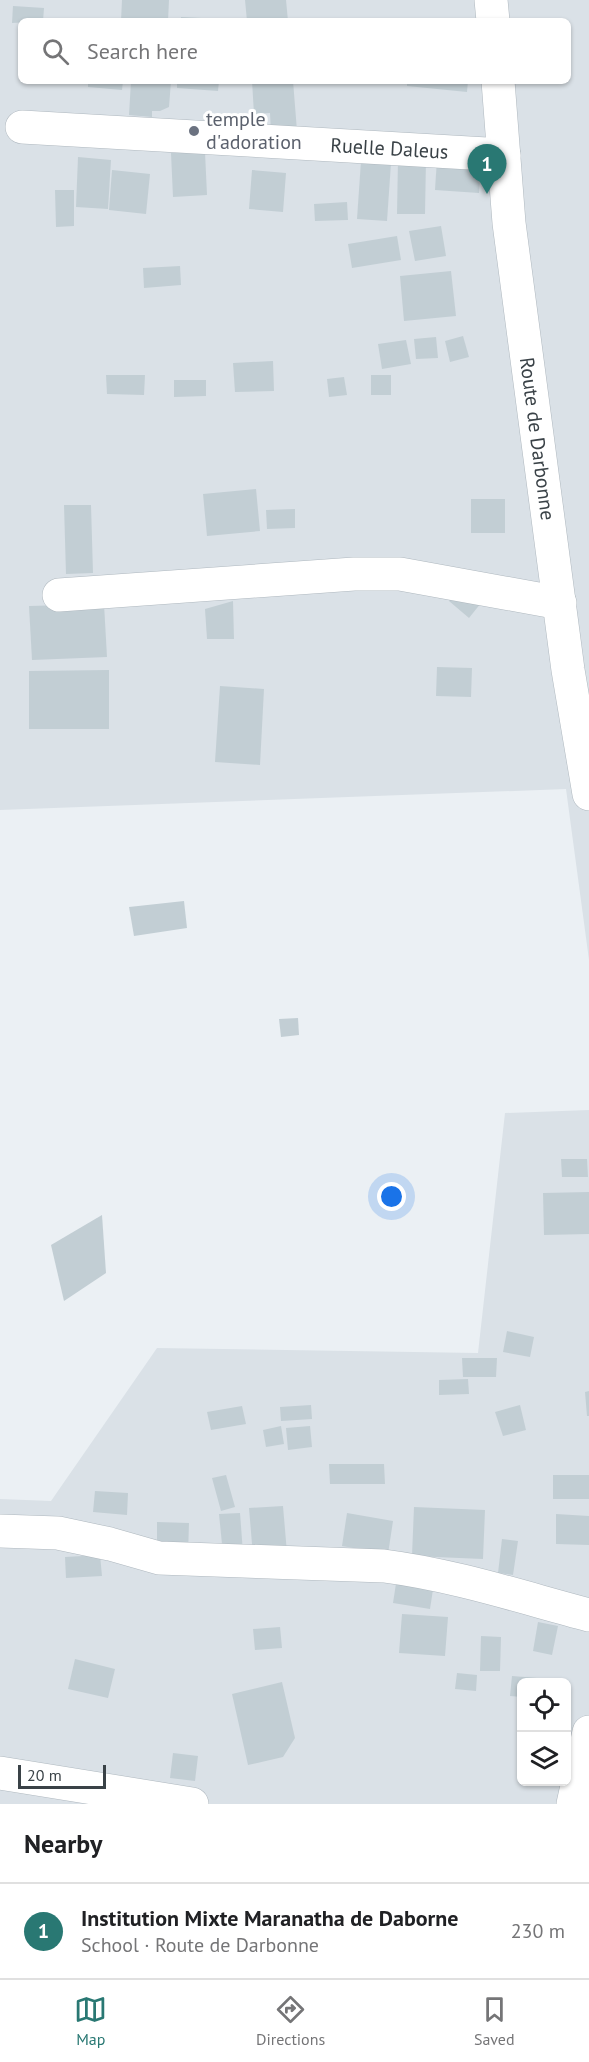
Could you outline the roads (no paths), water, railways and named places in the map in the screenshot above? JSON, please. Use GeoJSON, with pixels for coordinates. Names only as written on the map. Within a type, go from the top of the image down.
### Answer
{"type":"FeatureCollection","features":[{"type":"Feature","properties":{"kind":"street"},"geometry":{"type":"LineString","coordinates":[[491,0],[493,18]]}},
{"type":"Feature","properties":{"kind":"street","name":"Route de Darbonne"},"geometry":{"type":"LineString","coordinates":[[498,84],[509,223],[568,670],[589,794]]}},
{"type":"Feature","properties":{"kind":"street","name":"Ruelle Daleus"},"geometry":{"type":"LineString","coordinates":[[22,128],[504,155]]}},
{"type":"Feature","properties":{"kind":"street"},"geometry":{"type":"LineString","coordinates":[[59,594],[354,574],[400,574],[560,603]]}},
{"type":"Feature","properties":{"kind":"street"},"geometry":{"type":"LineString","coordinates":[[0,1531],[58,1533],[110,1544],[159,1558],[384,1566],[414,1570],[444,1575],[589,1615]]}},
{"type":"Feature","properties":{"kind":"street"},"geometry":{"type":"LineString","coordinates":[[573,1804],[589,1732]]}},
{"type":"Feature","properties":{"kind":"street"},"geometry":{"type":"LineString","coordinates":[[0,1773],[192,1804]]}},
{"type":"Feature","properties":{"kind":"place","name":"temple d'adoration"},"geometry":{"type":"Point","coordinates":[194,131]}},
{"type":"Feature","properties":{"kind":"place","name":"Institution Mixte Maranatha de Daborne"},"geometry":{"type":"Point","coordinates":[487,194]}}]}
